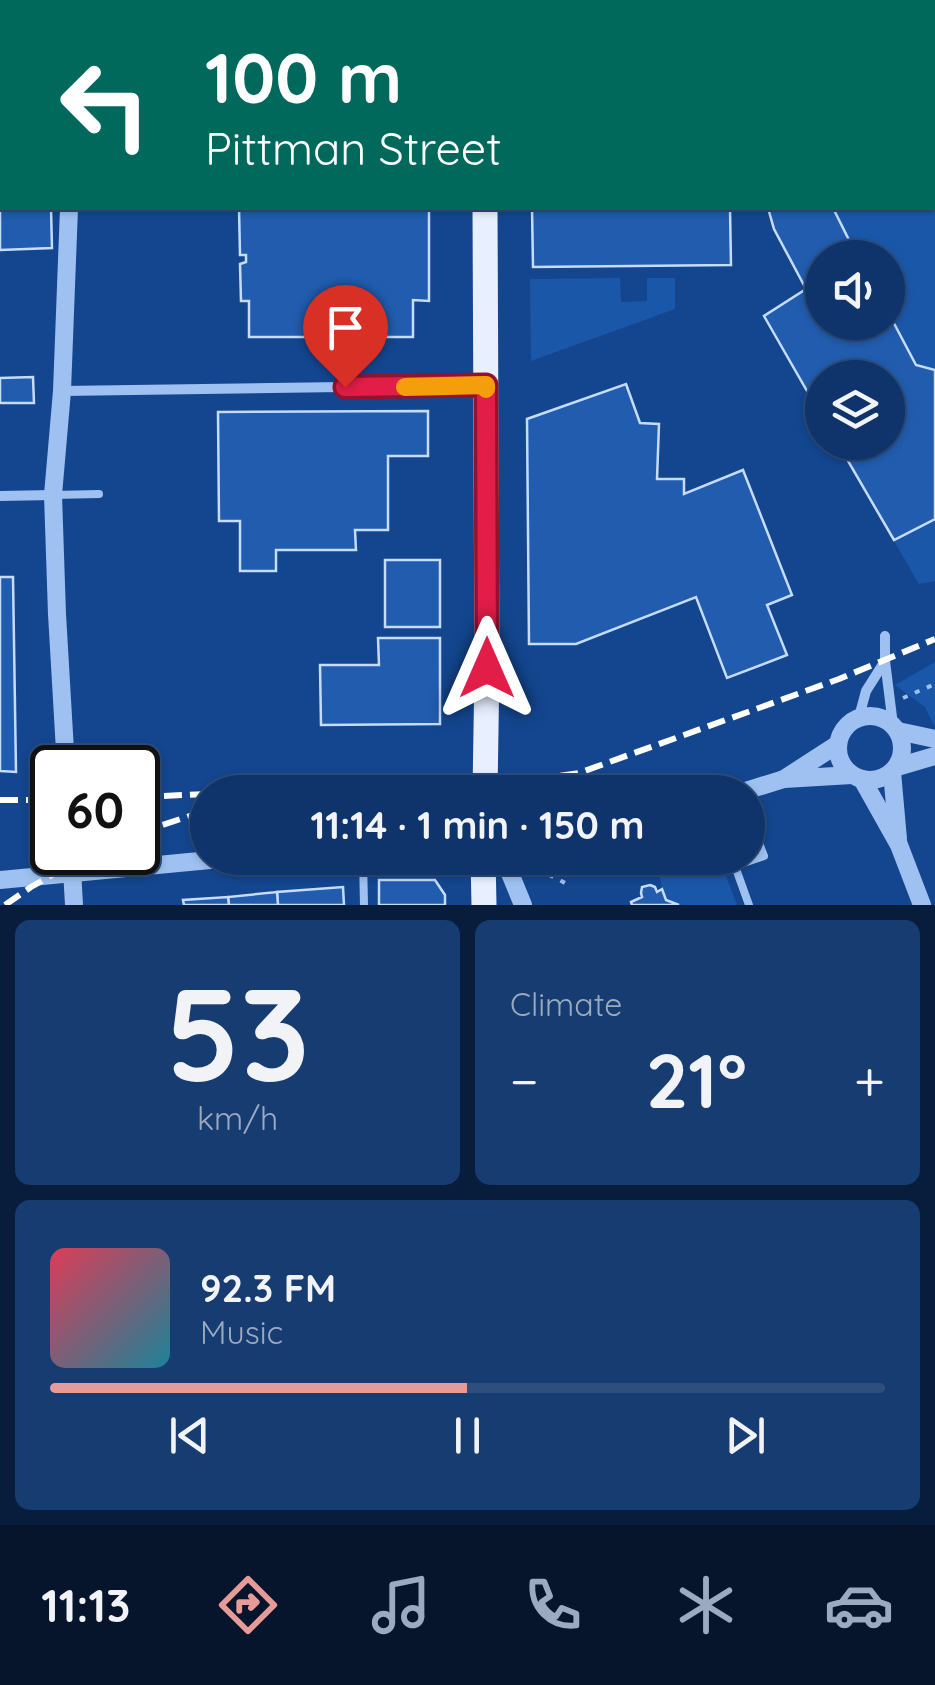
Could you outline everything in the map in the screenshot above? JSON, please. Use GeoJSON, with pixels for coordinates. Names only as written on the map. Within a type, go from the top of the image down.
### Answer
{"type":"FeatureCollection","features":[{"type":"Feature","properties":{"kind":"main road"},"geometry":{"type":"LineString","coordinates":[[484,210],[485,775]]}},
{"type":"Feature","properties":{"kind":"main road"},"geometry":{"type":"LineString","coordinates":[[483,875],[484,905]]}},
{"type":"Feature","properties":{"kind":"street"},"geometry":{"type":"LineString","coordinates":[[65,745],[53,494],[62,391],[69,210]]}},
{"type":"Feature","properties":{"kind":"street"},"geometry":{"type":"LineString","coordinates":[[62,391],[486,385]]}},
{"type":"Feature","properties":{"kind":"street"},"geometry":{"type":"LineString","coordinates":[[0,496],[53,494]]}},
{"type":"Feature","properties":{"kind":"street"},"geometry":{"type":"LineString","coordinates":[[885,636],[885,661],[903,749],[895,770],[899,844]]}},
{"type":"Feature","properties":{"kind":"street"},"geometry":{"type":"LineString","coordinates":[[859,717],[866,690],[885,661]]}},
{"type":"Feature","properties":{"kind":"street"},"geometry":{"type":"LineString","coordinates":[[922,905],[899,844],[857,777],[840,761],[838,744],[845,728],[859,717],[874,715],[896,728],[935,739]]}},
{"type":"Feature","properties":{"kind":"street"},"geometry":{"type":"LineString","coordinates":[[784,779],[838,744]]}},
{"type":"Feature","properties":{"kind":"street"},"geometry":{"type":"LineString","coordinates":[[765,785],[784,779],[878,780],[935,756]]}},
{"type":"Feature","properties":{"kind":"street"},"geometry":{"type":"LineString","coordinates":[[160,865],[190,862]]}},
{"type":"Feature","properties":{"kind":"street"},"geometry":{"type":"LineString","coordinates":[[0,880],[53,875]]}},
{"type":"Feature","properties":{"kind":"street"},"geometry":{"type":"LineString","coordinates":[[74,875],[74,905]]}},
{"type":"Feature","properties":{"kind":"street"},"geometry":{"type":"LineString","coordinates":[[510,875],[522,905]]}},
{"type":"Feature","properties":{"kind":"lane"},"geometry":{"type":"LineString","coordinates":[[53,494],[99,494]]}},
{"type":"Feature","properties":{"kind":"lane"},"geometry":{"type":"LineString","coordinates":[[363,875],[364,905]]}},
{"type":"Feature","properties":{"kind":"lane"},"geometry":{"type":"LineString","coordinates":[[738,875],[749,905]]}},
{"type":"Feature","properties":{"kind":"path"},"geometry":{"type":"LineString","coordinates":[[900,699],[935,684]]}},
{"type":"Feature","properties":{"kind":"path"},"geometry":{"type":"LineString","coordinates":[[530,880],[532,866],[571,886]]}},
{"type":"Feature","properties":{"kind":"shaded area"},"geometry":{"type":"Polygon","coordinates":[[[769,210],[935,210],[935,581],[919,584],[847,460],[905,460],[905,360],[805,360],[805,387],[764,316],[805,289],[774,229],[769,210]]]}},
{"type":"Feature","properties":{"kind":"shaded area"},"geometry":{"type":"Polygon","coordinates":[[[620,278],[621,302],[647,301],[647,278],[675,278],[675,309],[531,361],[530,279],[620,278]]]}},
{"type":"Feature","properties":{"kind":"shaded area"},"geometry":{"type":"Polygon","coordinates":[[[935,662],[935,727],[925,707],[895,685],[935,662]]]}},
{"type":"Feature","properties":{"kind":"shaded area"},"geometry":{"type":"Polygon","coordinates":[[[660,875],[726,875],[737,905],[679,905],[666,900],[660,875]]]}},
{"type":"Feature","properties":{"kind":"building"},"geometry":{"type":"Polygon","coordinates":[[[0,210],[51,210],[52,248],[0,250],[0,210]]]}},
{"type":"Feature","properties":{"kind":"building"},"geometry":{"type":"Polygon","coordinates":[[[239,210],[429,210],[429,301],[413,300],[413,337],[249,337],[249,301],[241,301],[240,264],[246,262],[246,255],[240,255],[239,210]]]}},
{"type":"Feature","properties":{"kind":"building"},"geometry":{"type":"Polygon","coordinates":[[[532,210],[730,210],[731,265],[533,267],[532,210]]]}},
{"type":"Feature","properties":{"kind":"building"},"geometry":{"type":"Polygon","coordinates":[[[769,210],[834,210],[849,240],[805,240],[805,287],[774,229],[769,210]]]}},
{"type":"Feature","properties":{"kind":"building"},"geometry":{"type":"Polygon","coordinates":[[[805,290],[805,340],[903,340],[916,365],[935,370],[935,519],[894,540],[847,460],[905,460],[905,360],[805,360],[805,387],[764,316],[805,290]]]}},
{"type":"Feature","properties":{"kind":"building"},"geometry":{"type":"Polygon","coordinates":[[[33,377],[34,403],[0,403],[0,378],[33,377]]]}},
{"type":"Feature","properties":{"kind":"building"},"geometry":{"type":"Polygon","coordinates":[[[626,384],[640,423],[659,424],[657,479],[684,479],[684,494],[743,470],[792,595],[767,605],[787,655],[727,678],[696,597],[576,644],[529,644],[527,419],[626,384]]]}},
{"type":"Feature","properties":{"kind":"building"},"geometry":{"type":"Polygon","coordinates":[[[428,411],[428,456],[388,456],[388,530],[355,530],[356,550],[276,550],[276,571],[240,571],[240,521],[219,521],[218,412],[428,411]]]}},
{"type":"Feature","properties":{"kind":"building"},"geometry":{"type":"Polygon","coordinates":[[[385,560],[440,560],[440,627],[385,627],[385,560]]]}},
{"type":"Feature","properties":{"kind":"building"},"geometry":{"type":"Polygon","coordinates":[[[0,577],[13,577],[16,772],[0,771],[0,577]]]}},
{"type":"Feature","properties":{"kind":"building"},"geometry":{"type":"Polygon","coordinates":[[[378,638],[440,638],[440,724],[321,725],[320,665],[379,665],[378,638]]]}},
{"type":"Feature","properties":{"kind":"building"},"geometry":{"type":"Polygon","coordinates":[[[379,880],[435,880],[445,895],[445,905],[379,905],[379,880]]]}},
{"type":"Feature","properties":{"kind":"building"},"geometry":{"type":"Polygon","coordinates":[[[650,885],[657,892],[662,889],[666,900],[679,905],[632,905],[642,897],[642,887],[650,885]]]}},
{"type":"Feature","properties":{"kind":"building"},"geometry":{"type":"Polygon","coordinates":[[[343,887],[344,905],[278,905],[277,892],[343,887]]]}},
{"type":"Feature","properties":{"kind":"building"},"geometry":{"type":"Polygon","coordinates":[[[277,892],[278,905],[229,905],[228,897],[277,892]]]}},
{"type":"Feature","properties":{"kind":"building"},"geometry":{"type":"Polygon","coordinates":[[[228,897],[229,905],[184,905],[183,900],[228,897]]]}},
{"type":"Feature","properties":{"kind":"railway"},"geometry":{"type":"LineString","coordinates":[[565,775],[839,679],[935,639]]}},
{"type":"Feature","properties":{"kind":"railway"},"geometry":{"type":"LineString","coordinates":[[160,796],[190,795]]}},
{"type":"Feature","properties":{"kind":"railway"},"geometry":{"type":"LineString","coordinates":[[0,800],[30,800]]}},
{"type":"Feature","properties":{"kind":"railway"},"geometry":{"type":"LineString","coordinates":[[160,826],[190,816]]}},
{"type":"Feature","properties":{"kind":"railway"},"geometry":{"type":"LineString","coordinates":[[5,905],[52,875]]}},
{"type":"Feature","properties":{"kind":"slow traffic"},"geometry":{"type":"LineString","coordinates":[[405,387],[486,385],[486,389]]}},
{"type":"Feature","properties":{"kind":"route"},"geometry":{"type":"LineString","coordinates":[[345,387],[486,385],[487,668]]}}]}
